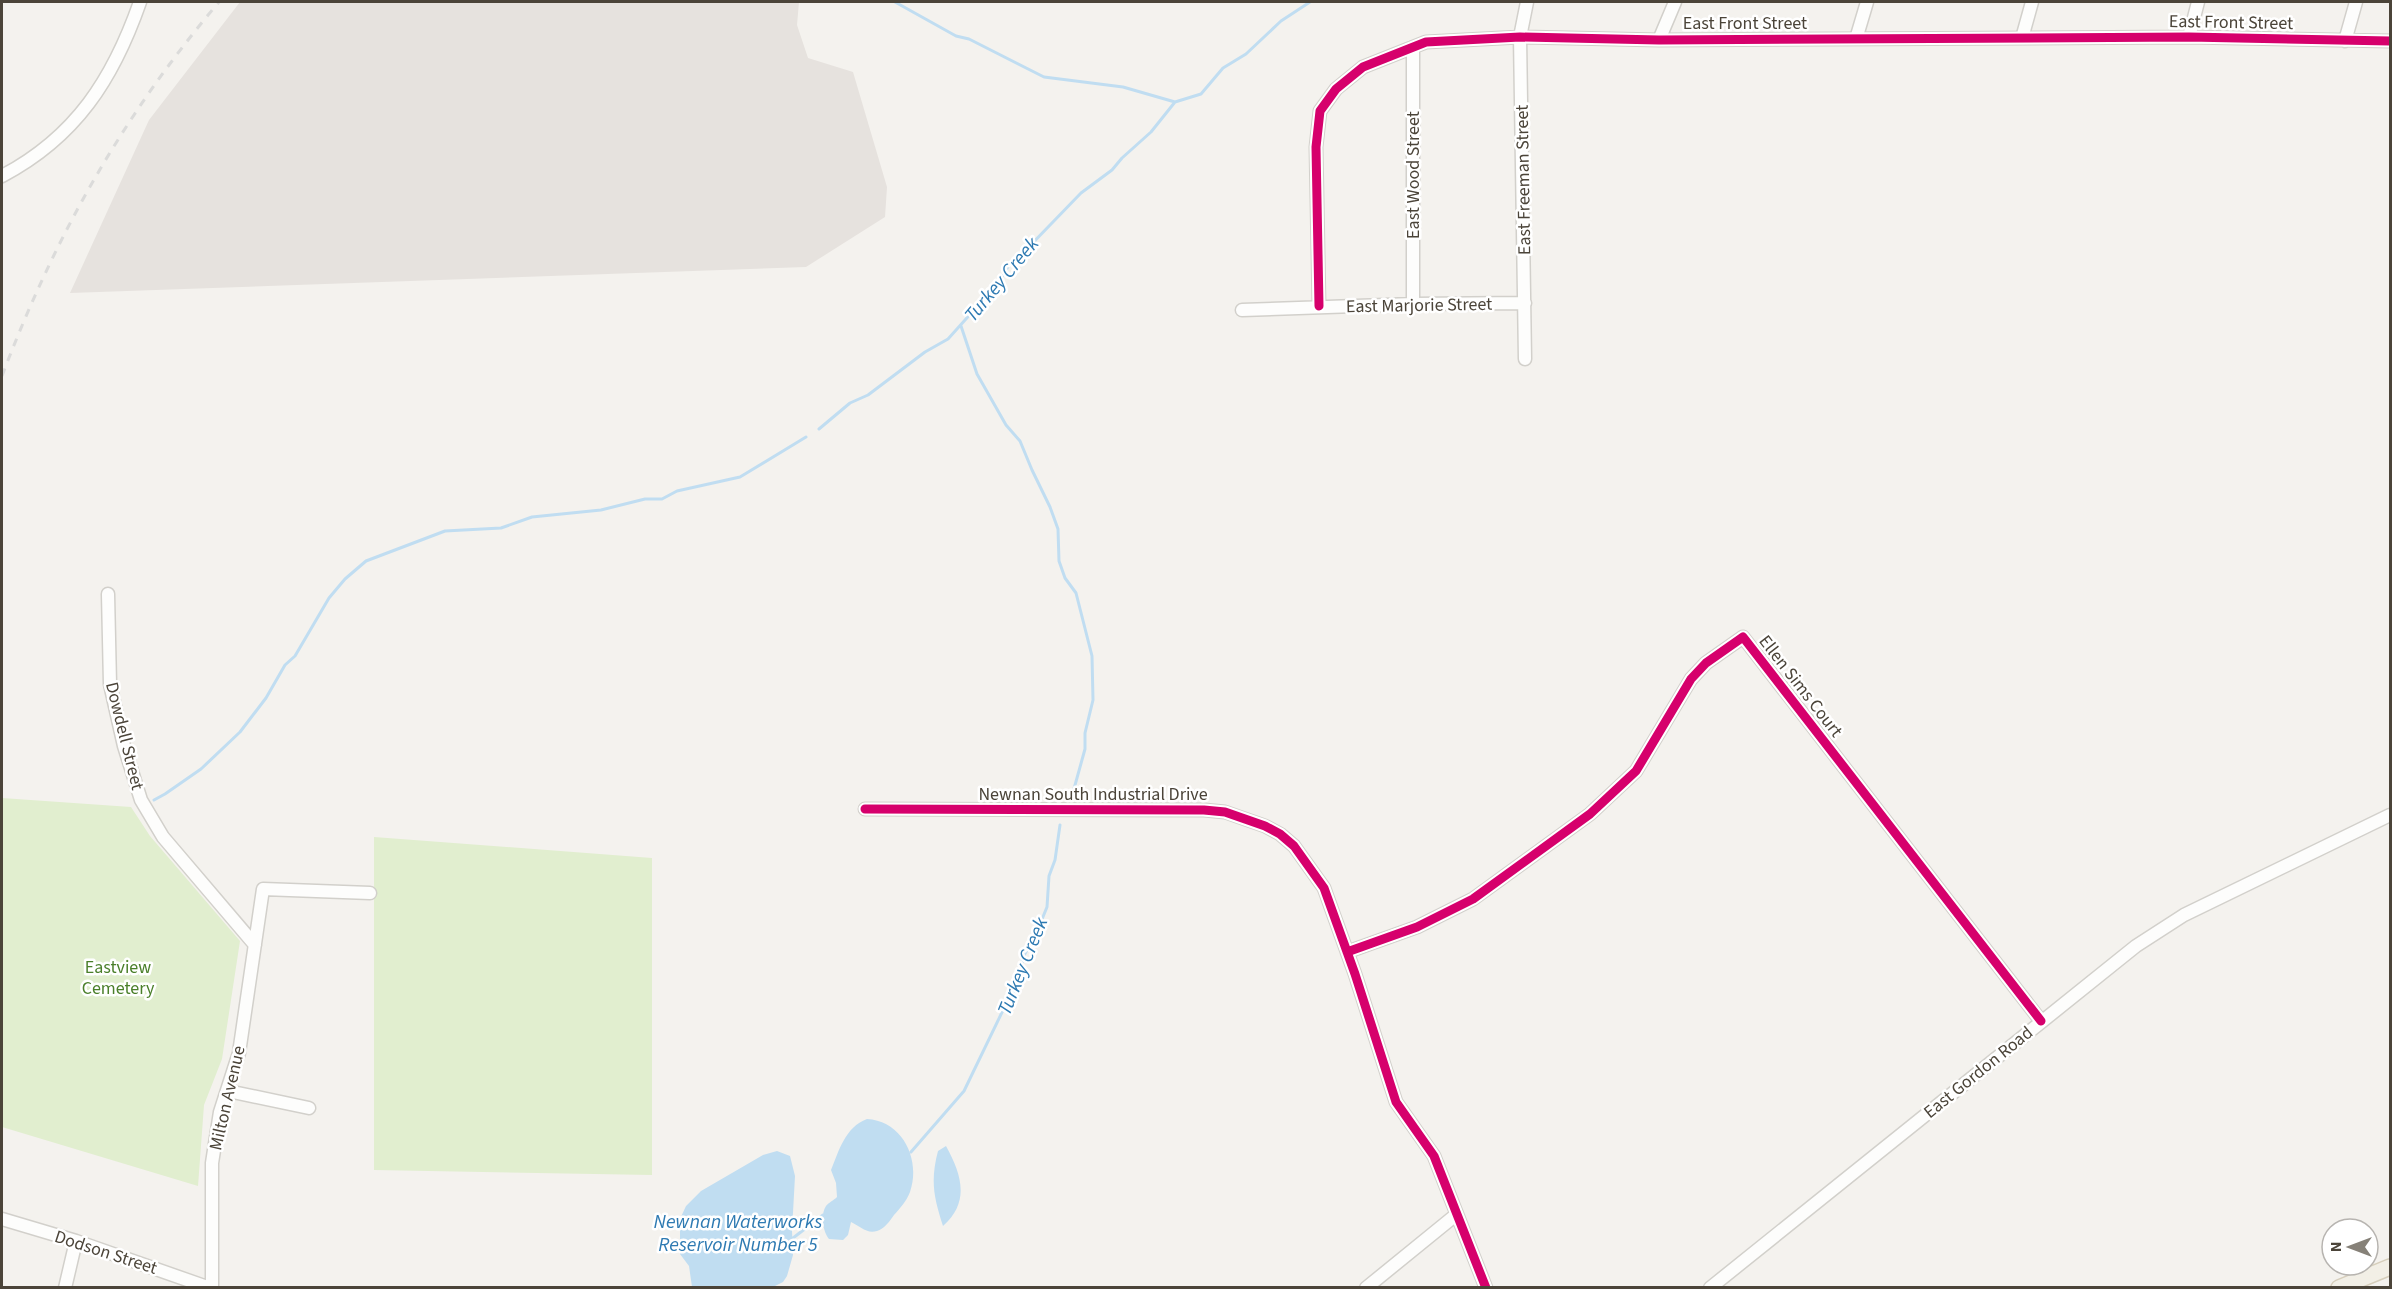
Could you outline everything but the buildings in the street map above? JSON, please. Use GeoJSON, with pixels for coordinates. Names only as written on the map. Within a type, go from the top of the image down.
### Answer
{"type":"FeatureCollection","features":[{"type":"Feature","properties":{"kind":"main road"},"geometry":{"type":"LineString","coordinates":[[2339,1287],[2391,1268]]}},
{"type":"Feature","properties":{"kind":"street"},"geometry":{"type":"LineString","coordinates":[[2,176],[24,164],[48,146],[82,114],[124,45],[140,2]]}},
{"type":"Feature","properties":{"kind":"street","name":"East Freeman Street"},"geometry":{"type":"LineString","coordinates":[[1525,359],[1520,37],[1527,2]]}},
{"type":"Feature","properties":{"kind":"street"},"geometry":{"type":"LineString","coordinates":[[1659,40],[1675,2]]}},
{"type":"Feature","properties":{"kind":"street"},"geometry":{"type":"LineString","coordinates":[[1856,39],[1867,2]]}},
{"type":"Feature","properties":{"kind":"street"},"geometry":{"type":"LineString","coordinates":[[2022,38],[2032,2]]}},
{"type":"Feature","properties":{"kind":"street"},"geometry":{"type":"LineString","coordinates":[[2189,37],[2198,2]]}},
{"type":"Feature","properties":{"kind":"street"},"geometry":{"type":"LineString","coordinates":[[2345,41],[2356,2]]}},
{"type":"Feature","properties":{"kind":"street","name":"East Front Street"},"geometry":{"type":"LineString","coordinates":[[1319,306],[1316,147],[1320,111],[1336,89],[1363,67],[1426,42],[1442,39],[1520,37],[1659,40],[2189,37],[2391,41]]}},
{"type":"Feature","properties":{"kind":"street","name":"East Wood Street"},"geometry":{"type":"LineString","coordinates":[[1413,47],[1413,304]]}},
{"type":"Feature","properties":{"kind":"street","name":"East Marjorie Street"},"geometry":{"type":"LineString","coordinates":[[1242,310],[1319,306],[1525,303]]}},
{"type":"Feature","properties":{"kind":"street","name":"Dowdell Street"},"geometry":{"type":"LineString","coordinates":[[108,594],[110,684],[124,746],[141,800],[164,837],[255,945]]}},
{"type":"Feature","properties":{"kind":"street","name":"Ellen Sims Court"},"geometry":{"type":"LineString","coordinates":[[1347,952],[1417,927],[1473,899],[1590,814],[1636,771],[1691,679],[1706,663],[1743,637],[2041,1021]]}},
{"type":"Feature","properties":{"kind":"street","name":"Newnan South Industrial Drive"},"geometry":{"type":"LineString","coordinates":[[865,809],[1225,812],[1265,826],[1294,846],[1324,888],[1396,1102],[1434,1156],[1486,1287]]}},
{"type":"Feature","properties":{"kind":"street","name":"East Gordon Road"},"geometry":{"type":"LineString","coordinates":[[1710,1287],[2136,946],[2184,915],[2391,815]]}},
{"type":"Feature","properties":{"kind":"street","name":"Milton Avenue"},"geometry":{"type":"LineString","coordinates":[[211,1287],[212,1163],[220,1112],[239,1053],[263,889],[370,893]]}},
{"type":"Feature","properties":{"kind":"street"},"geometry":{"type":"LineString","coordinates":[[228,1090],[309,1108]]}},
{"type":"Feature","properties":{"kind":"street"},"geometry":{"type":"LineString","coordinates":[[1366,1287],[1457,1214]]}},
{"type":"Feature","properties":{"kind":"street","name":"Dodson Street"},"geometry":{"type":"LineString","coordinates":[[2,1219],[76,1241],[211,1287]]}},
{"type":"Feature","properties":{"kind":"street"},"geometry":{"type":"LineString","coordinates":[[65,1287],[76,1241]]}},
{"type":"Feature","properties":{"kind":"shaded area"},"geometry":{"type":"Polygon","coordinates":[[[240,2],[799,2],[797,25],[808,58],[853,72],[887,187],[885,217],[806,267],[70,293],[149,120],[240,2]]]}},
{"type":"Feature","properties":{"kind":"green space","name":"Eastview Cemetery"},"geometry":{"type":"Polygon","coordinates":[[[2,798],[131,807],[150,836],[240,941],[222,1059],[204,1105],[198,1186],[2,1127],[2,798]]]}},
{"type":"Feature","properties":{"kind":"green space"},"geometry":{"type":"Polygon","coordinates":[[[374,837],[652,858],[652,1175],[374,1170],[374,837]]]}},
{"type":"Feature","properties":{"kind":"water"},"geometry":{"type":"Polygon","coordinates":[[[867,1119],[880,1121],[890,1127],[906,1144],[913,1167],[910,1192],[901,1207],[880,1230],[866,1231],[851,1222],[848,1235],[843,1240],[829,1239],[824,1228],[824,1210],[837,1197],[836,1183],[831,1170],[848,1134],[859,1123],[867,1119]]]}},
{"type":"Feature","properties":{"kind":"water"},"geometry":{"type":"Polygon","coordinates":[[[946,1146],[956,1167],[961,1188],[957,1207],[952,1217],[943,1226],[935,1198],[934,1181],[938,1151],[946,1146]]]}},
{"type":"Feature","properties":{"kind":"water","name":"Newnan Waterworks Reservoir Number 5"},"geometry":{"type":"Polygon","coordinates":[[[777,1151],[790,1156],[795,1176],[793,1255],[787,1276],[783,1282],[773,1287],[692,1287],[689,1266],[680,1254],[680,1219],[686,1206],[701,1191],[763,1155],[777,1151]]]}},
{"type":"Feature","properties":{"kind":"waterway"},"geometry":{"type":"LineString","coordinates":[[895,2],[956,36],[969,39],[1044,77],[1123,87],[1175,102]]}},
{"type":"Feature","properties":{"kind":"waterway","name":"Turkey Creek"},"geometry":{"type":"LineString","coordinates":[[819,429],[850,403],[868,395],[925,352],[948,339],[1000,281],[1010,263],[1021,255],[1081,193],[1112,170],[1151,132],[1175,102],[1201,94],[1223,68],[1246,54],[1281,21],[1310,2]]}},
{"type":"Feature","properties":{"kind":"waterway","name":"Turkey Creek"},"geometry":{"type":"LineString","coordinates":[[961,326],[977,374],[1006,425],[1020,441],[1050,507],[1058,529],[1059,561],[1065,578],[1076,593],[1092,656],[1093,700],[1085,733],[1085,749],[1072,796]]}},
{"type":"Feature","properties":{"kind":"waterway"},"geometry":{"type":"LineString","coordinates":[[154,800],[201,769],[240,732],[266,698],[285,665],[295,656],[329,598],[345,579],[366,561],[445,531],[501,528],[532,517],[601,510],[645,499],[662,499],[677,491],[740,477],[806,437]]}},
{"type":"Feature","properties":{"kind":"waterway","name":"Turkey Creek"},"geometry":{"type":"LineString","coordinates":[[911,1152],[964,1091],[1006,1004],[1017,988],[1023,974],[1022,959],[1047,907],[1049,876],[1055,860],[1060,825]]}},
{"type":"Feature","properties":{"kind":"waterway","name":"Turkey Creek"},"geometry":{"type":"LineString","coordinates":[[793,1238],[823,1215]]}},
{"type":"Feature","properties":{"kind":"railway"},"geometry":{"type":"LineString","coordinates":[[2,376],[44,275],[94,180],[152,89],[219,2]]}},
{"type":"Feature","properties":{"kind":"cycle path"},"geometry":{"type":"LineString","coordinates":[[1319,306],[1316,147],[1320,111],[1336,89],[1363,67],[1426,42],[1520,37],[1659,40],[2189,37],[2390,41]]}},
{"type":"Feature","properties":{"kind":"cycle path"},"geometry":{"type":"LineString","coordinates":[[1347,952],[1417,927],[1473,899],[1590,814],[1636,771],[1691,679],[1706,663],[1743,637],[2041,1021]]}},
{"type":"Feature","properties":{"kind":"cycle path"},"geometry":{"type":"LineString","coordinates":[[865,809],[1204,810],[1225,812],[1265,826],[1280,834],[1294,846],[1324,888],[1355,974],[1396,1102],[1434,1156],[1486,1288]]}}]}
